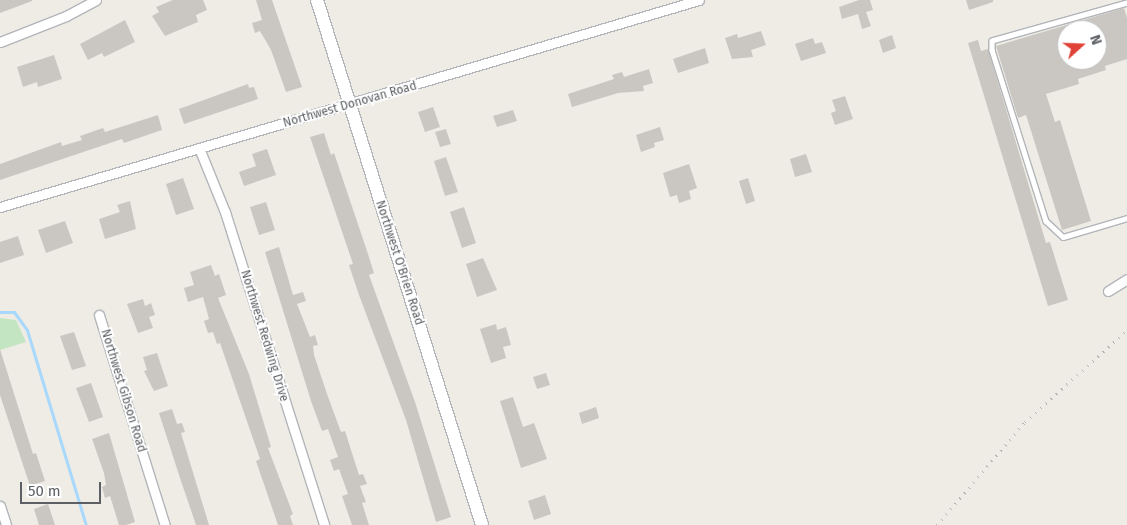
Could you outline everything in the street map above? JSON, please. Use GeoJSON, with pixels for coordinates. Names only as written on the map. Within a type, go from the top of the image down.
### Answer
{"type":"FeatureCollection","features":[{"type":"Feature","properties":{"kind":"street"},"geometry":{"type":"LineString","coordinates":[[0,42],[59,20],[96,0]]}},
{"type":"Feature","properties":{"kind":"street","name":"Northwest O'Brien Road"},"geometry":{"type":"LineString","coordinates":[[316,0],[482,525]]}},
{"type":"Feature","properties":{"kind":"street","name":"Northwest Donovan Road"},"geometry":{"type":"LineString","coordinates":[[0,207],[350,105],[699,0]]}},
{"type":"Feature","properties":{"kind":"street","name":"Northwest Redwing Drive"},"geometry":{"type":"LineString","coordinates":[[199,148],[225,212],[324,525]]}},
{"type":"Feature","properties":{"kind":"street"},"geometry":{"type":"LineString","coordinates":[[1108,291],[1127,279]]}},
{"type":"Feature","properties":{"kind":"street","name":"Northwest Gibson Road"},"geometry":{"type":"LineString","coordinates":[[99,315],[165,525]]}},
{"type":"Feature","properties":{"kind":"street"},"geometry":{"type":"LineString","coordinates":[[1,511],[6,525]]}},
{"type":"Feature","properties":{"kind":"lane"},"geometry":{"type":"LineString","coordinates":[[1127,3],[992,41],[992,50],[1046,221],[1063,237],[1127,218]]}},
{"type":"Feature","properties":{"kind":"green space"},"geometry":{"type":"Polygon","coordinates":[[[0,318],[16,320],[26,342],[0,350],[0,318]]]}},
{"type":"Feature","properties":{"kind":"building"},"geometry":{"type":"Polygon","coordinates":[[[0,0],[32,0],[32,1],[0,13],[0,0]]]}},
{"type":"Feature","properties":{"kind":"building"},"geometry":{"type":"Polygon","coordinates":[[[173,0],[203,0],[207,10],[196,15],[198,22],[165,36],[152,16],[159,12],[156,7],[173,0]]]}},
{"type":"Feature","properties":{"kind":"building"},"geometry":{"type":"Polygon","coordinates":[[[256,0],[272,0],[302,87],[286,92],[271,50],[260,31],[255,33],[252,23],[262,20],[256,0]]]}},
{"type":"Feature","properties":{"kind":"building"},"geometry":{"type":"Polygon","coordinates":[[[859,0],[870,0],[873,10],[866,12],[871,26],[862,29],[858,14],[842,19],[839,7],[859,0]]]}},
{"type":"Feature","properties":{"kind":"building"},"geometry":{"type":"Polygon","coordinates":[[[966,0],[993,0],[993,2],[969,10],[966,0]]]}},
{"type":"Feature","properties":{"kind":"building"},"geometry":{"type":"Polygon","coordinates":[[[1124,8],[1127,18],[1127,59],[1107,65],[1107,20],[1084,20],[1124,8]]]}},
{"type":"Feature","properties":{"kind":"building"},"geometry":{"type":"Polygon","coordinates":[[[125,20],[135,42],[104,57],[102,53],[88,60],[80,44],[125,20]]]}},
{"type":"Feature","properties":{"kind":"building"},"geometry":{"type":"Polygon","coordinates":[[[1057,28],[1057,70],[1106,70],[1078,79],[1079,84],[1046,94],[1055,122],[1060,120],[1091,221],[1062,230],[1026,115],[1018,118],[996,46],[1057,28]]]}},
{"type":"Feature","properties":{"kind":"building"},"geometry":{"type":"Polygon","coordinates":[[[761,31],[766,45],[751,50],[753,57],[732,59],[725,38],[737,34],[738,38],[761,31]]]}},
{"type":"Feature","properties":{"kind":"building"},"geometry":{"type":"Polygon","coordinates":[[[892,35],[896,48],[883,53],[879,40],[892,35]]]}},
{"type":"Feature","properties":{"kind":"building"},"geometry":{"type":"Polygon","coordinates":[[[813,38],[815,44],[822,42],[826,53],[801,61],[795,44],[813,38]]]}},
{"type":"Feature","properties":{"kind":"building"},"geometry":{"type":"Polygon","coordinates":[[[978,40],[981,51],[988,49],[1046,243],[1050,242],[1068,300],[1048,306],[968,43],[978,40]]]}},
{"type":"Feature","properties":{"kind":"building"},"geometry":{"type":"Polygon","coordinates":[[[705,48],[709,63],[678,73],[673,59],[705,48]]]}},
{"type":"Feature","properties":{"kind":"building"},"geometry":{"type":"Polygon","coordinates":[[[54,55],[62,79],[38,87],[37,82],[23,87],[17,67],[54,55]]]}},
{"type":"Feature","properties":{"kind":"building"},"geometry":{"type":"Polygon","coordinates":[[[649,69],[653,83],[643,86],[644,91],[618,93],[572,107],[568,94],[614,79],[612,75],[622,72],[624,77],[649,69]]]}},
{"type":"Feature","properties":{"kind":"building"},"geometry":{"type":"Polygon","coordinates":[[[248,84],[249,88],[254,87],[258,99],[184,124],[179,109],[248,84]]]}},
{"type":"Feature","properties":{"kind":"building"},"geometry":{"type":"Polygon","coordinates":[[[845,96],[853,119],[835,125],[831,113],[836,111],[832,100],[845,96]]]}},
{"type":"Feature","properties":{"kind":"building"},"geometry":{"type":"Polygon","coordinates":[[[433,107],[440,127],[425,132],[418,112],[433,107]]]}},
{"type":"Feature","properties":{"kind":"building"},"geometry":{"type":"Polygon","coordinates":[[[513,110],[517,121],[497,127],[493,116],[513,110]]]}},
{"type":"Feature","properties":{"kind":"building"},"geometry":{"type":"Polygon","coordinates":[[[158,115],[162,130],[124,143],[122,139],[0,180],[0,164],[61,142],[62,146],[82,140],[80,136],[103,128],[105,132],[158,115]]]}},
{"type":"Feature","properties":{"kind":"building"},"geometry":{"type":"Polygon","coordinates":[[[660,127],[664,140],[654,143],[655,147],[641,152],[636,135],[660,127]]]}},
{"type":"Feature","properties":{"kind":"building"},"geometry":{"type":"Polygon","coordinates":[[[446,129],[451,144],[440,147],[435,132],[446,129]]]}},
{"type":"Feature","properties":{"kind":"building"},"geometry":{"type":"Polygon","coordinates":[[[324,133],[331,155],[334,153],[367,251],[374,273],[369,275],[415,402],[451,517],[436,522],[406,420],[359,295],[349,265],[353,264],[310,137],[324,133]]]}},
{"type":"Feature","properties":{"kind":"building"},"geometry":{"type":"Polygon","coordinates":[[[267,149],[276,175],[244,186],[239,172],[256,166],[252,154],[267,149]]]}},
{"type":"Feature","properties":{"kind":"building"},"geometry":{"type":"Polygon","coordinates":[[[806,154],[812,172],[795,177],[790,159],[806,154]]]}},
{"type":"Feature","properties":{"kind":"building"},"geometry":{"type":"Polygon","coordinates":[[[446,157],[458,192],[445,196],[434,161],[446,157]]]}},
{"type":"Feature","properties":{"kind":"building"},"geometry":{"type":"Polygon","coordinates":[[[689,164],[697,188],[689,191],[691,199],[679,203],[677,195],[670,197],[663,173],[689,164]]]}},
{"type":"Feature","properties":{"kind":"building"},"geometry":{"type":"Polygon","coordinates":[[[183,178],[194,209],[176,215],[166,184],[183,178]]]}},
{"type":"Feature","properties":{"kind":"building"},"geometry":{"type":"Polygon","coordinates":[[[748,178],[755,201],[746,204],[739,181],[748,178]]]}},
{"type":"Feature","properties":{"kind":"building"},"geometry":{"type":"Polygon","coordinates":[[[130,201],[136,229],[105,239],[99,219],[120,212],[117,205],[130,201]]]}},
{"type":"Feature","properties":{"kind":"building"},"geometry":{"type":"Polygon","coordinates":[[[266,202],[275,230],[259,235],[250,207],[266,202]]]}},
{"type":"Feature","properties":{"kind":"building"},"geometry":{"type":"Polygon","coordinates":[[[464,207],[476,243],[462,248],[450,212],[464,207]]]}},
{"type":"Feature","properties":{"kind":"building"},"geometry":{"type":"Polygon","coordinates":[[[65,221],[73,243],[46,253],[38,230],[65,221]]]}},
{"type":"Feature","properties":{"kind":"building"},"geometry":{"type":"Polygon","coordinates":[[[18,236],[24,255],[0,263],[0,242],[18,236]]]}},
{"type":"Feature","properties":{"kind":"building"},"geometry":{"type":"Polygon","coordinates":[[[279,247],[293,295],[303,292],[306,301],[297,304],[310,337],[315,335],[318,345],[313,346],[314,355],[327,394],[341,432],[345,431],[359,475],[363,474],[367,484],[360,486],[366,502],[362,503],[369,525],[352,525],[342,496],[348,494],[339,469],[334,471],[330,460],[338,457],[328,429],[322,431],[311,401],[265,252],[279,247]]]}},
{"type":"Feature","properties":{"kind":"building"},"geometry":{"type":"Polygon","coordinates":[[[483,258],[497,290],[477,297],[466,264],[483,258]]]}},
{"type":"Feature","properties":{"kind":"building"},"geometry":{"type":"Polygon","coordinates":[[[211,265],[215,276],[219,274],[226,295],[218,298],[249,374],[271,447],[268,448],[293,514],[290,516],[293,525],[278,525],[256,461],[260,459],[220,343],[217,344],[213,332],[208,333],[204,321],[209,319],[203,297],[188,302],[184,288],[194,285],[190,272],[211,265]]]}},
{"type":"Feature","properties":{"kind":"building"},"geometry":{"type":"Polygon","coordinates":[[[143,299],[145,306],[151,303],[155,315],[149,317],[153,328],[138,333],[127,304],[143,299]]]}},
{"type":"Feature","properties":{"kind":"building"},"geometry":{"type":"Polygon","coordinates":[[[496,324],[497,330],[506,327],[511,345],[503,347],[506,358],[491,363],[480,329],[496,324]]]}},
{"type":"Feature","properties":{"kind":"building"},"geometry":{"type":"Polygon","coordinates":[[[74,332],[86,366],[72,370],[60,336],[74,332]]]}},
{"type":"Feature","properties":{"kind":"building"},"geometry":{"type":"Polygon","coordinates":[[[0,349],[33,454],[36,453],[45,481],[30,486],[0,395],[0,349]]]}},
{"type":"Feature","properties":{"kind":"building"},"geometry":{"type":"Polygon","coordinates":[[[157,353],[168,386],[154,391],[144,371],[147,370],[143,357],[157,353]]]}},
{"type":"Feature","properties":{"kind":"building"},"geometry":{"type":"Polygon","coordinates":[[[546,373],[550,385],[537,389],[533,377],[546,373]]]}},
{"type":"Feature","properties":{"kind":"building"},"geometry":{"type":"Polygon","coordinates":[[[91,383],[103,417],[89,422],[76,388],[91,383]]]}},
{"type":"Feature","properties":{"kind":"building"},"geometry":{"type":"Polygon","coordinates":[[[513,397],[523,427],[534,423],[547,459],[521,468],[500,401],[513,397]]]}},
{"type":"Feature","properties":{"kind":"building"},"geometry":{"type":"Polygon","coordinates":[[[596,407],[599,418],[582,424],[579,413],[596,407]]]}},
{"type":"Feature","properties":{"kind":"building"},"geometry":{"type":"Polygon","coordinates":[[[172,409],[177,424],[182,423],[185,432],[181,433],[209,525],[196,525],[159,413],[172,409]]]}},
{"type":"Feature","properties":{"kind":"building"},"geometry":{"type":"Polygon","coordinates":[[[109,433],[135,522],[126,525],[119,525],[110,496],[105,498],[102,487],[106,485],[104,473],[92,439],[109,433]]]}},
{"type":"Feature","properties":{"kind":"building"},"geometry":{"type":"Polygon","coordinates":[[[545,495],[551,514],[534,520],[528,501],[545,495]]]}},
{"type":"Feature","properties":{"kind":"building"},"geometry":{"type":"Polygon","coordinates":[[[48,504],[55,525],[39,525],[34,509],[48,504]]]}},
{"type":"Feature","properties":{"kind":"waterway"},"geometry":{"type":"LineString","coordinates":[[0,312],[14,312],[27,330],[86,525]]}},
{"type":"Feature","properties":{"kind":"railway"},"geometry":{"type":"LineString","coordinates":[[937,525],[1025,422],[1127,330]]}}]}
